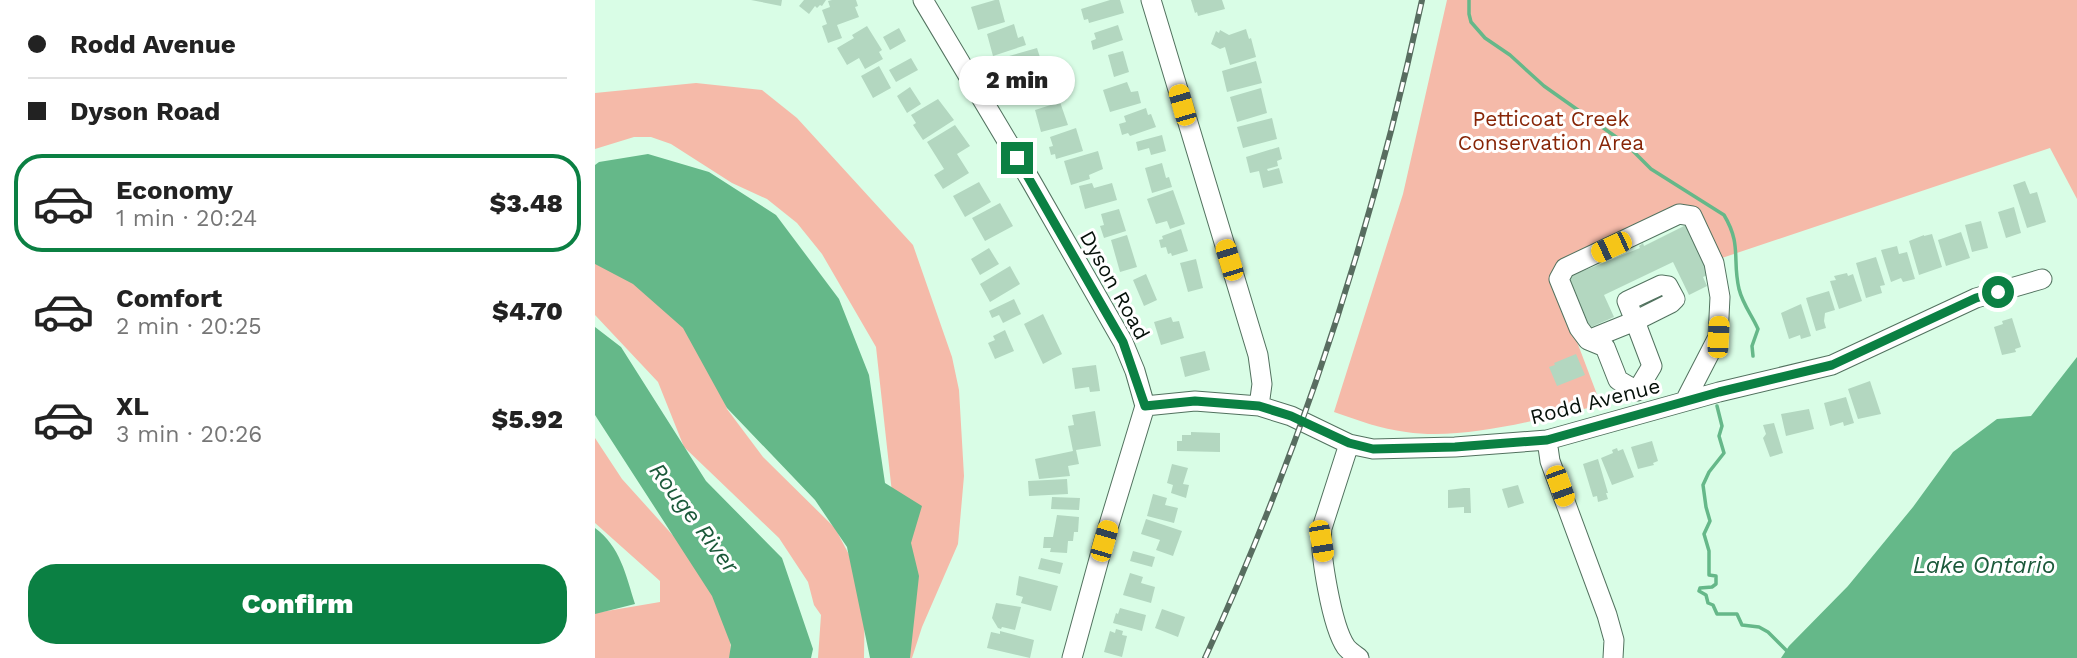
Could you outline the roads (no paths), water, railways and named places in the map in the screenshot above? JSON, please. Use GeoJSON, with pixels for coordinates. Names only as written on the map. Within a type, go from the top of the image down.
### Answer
{"type":"FeatureCollection","features":[{"type":"Feature","properties":{"kind":"street","name":"Dyson Road"},"geometry":{"type":"LineString","coordinates":[[923,0],[1123,342],[1145,406]]}},
{"type":"Feature","properties":{"kind":"street"},"geometry":{"type":"LineString","coordinates":[[1151,0],[1258,355],[1262,384],[1259,406]]}},
{"type":"Feature","properties":{"kind":"street"},"geometry":{"type":"LineString","coordinates":[[1643,413],[1637,391],[1618,380],[1605,347],[1588,340],[1579,328],[1559,279],[1566,268],[1679,214],[1692,216],[1714,263],[1720,298],[1718,337],[1685,401]]}},
{"type":"Feature","properties":{"kind":"street","name":"Rodd Avenue"},"geometry":{"type":"LineString","coordinates":[[1145,406],[1195,401],[1259,406],[1291,416],[1349,443],[1373,449],[1547,440],[1685,401],[1832,365],[1976,298],[2042,279]]}},
{"type":"Feature","properties":{"kind":"street"},"geometry":{"type":"LineString","coordinates":[[1588,340],[1635,321],[1652,366],[1637,391]]}},
{"type":"Feature","properties":{"kind":"street"},"geometry":{"type":"LineString","coordinates":[[1072,658],[1145,406]]}},
{"type":"Feature","properties":{"kind":"street"},"geometry":{"type":"LineString","coordinates":[[1547,440],[1550,460],[1607,615],[1614,640],[1612,658]]}},
{"type":"Feature","properties":{"kind":"street"},"geometry":{"type":"LineString","coordinates":[[1349,443],[1322,528],[1321,541],[1333,611],[1346,647],[1359,658]]}},
{"type":"Feature","properties":{"kind":"water"},"geometry":{"type":"Polygon","coordinates":[[[648,154],[709,172],[776,215],[839,299],[869,375],[885,483],[922,506],[911,543],[919,576],[910,658],[870,658],[847,547],[815,500],[727,408],[683,328],[633,284],[595,264],[595,165],[599,162],[648,154]]]}},
{"type":"Feature","properties":{"kind":"water","name":"Rouge River"},"geometry":{"type":"Polygon","coordinates":[[[595,327],[621,347],[706,481],[782,558],[813,649],[811,658],[729,658],[731,645],[712,596],[595,415],[595,327]]]}},
{"type":"Feature","properties":{"kind":"water","name":"Lake Ontario"},"geometry":{"type":"Polygon","coordinates":[[[2077,357],[2077,658],[1781,658],[1789,646],[1848,586],[1913,507],[1953,452],[1997,419],[2031,416],[2077,357]]]}},
{"type":"Feature","properties":{"kind":"water"},"geometry":{"type":"Polygon","coordinates":[[[595,528],[611,543],[616,552],[635,604],[595,614],[595,528]]]}},
{"type":"Feature","properties":{"kind":"waterway"},"geometry":{"type":"LineString","coordinates":[[1469,0],[1471,22],[1485,38],[1510,55],[1544,86],[1626,144],[1651,169],[1724,215],[1735,244],[1739,289],[1758,329],[1752,346],[1753,356]]}},
{"type":"Feature","properties":{"kind":"waterway"},"geometry":{"type":"LineString","coordinates":[[1717,406],[1722,426],[1719,436],[1724,453],[1709,472],[1703,485],[1710,521],[1704,534],[1709,551],[1709,575],[1716,576],[1716,584],[1700,588],[1699,591],[1706,595],[1708,603],[1713,605],[1717,614],[1737,614],[1742,625],[1759,627],[1768,632],[1788,652]]}},
{"type":"Feature","properties":{"kind":"railway"},"geometry":{"type":"LineString","coordinates":[[1205,658],[1273,498],[1331,335],[1381,169],[1422,0]]}},
{"type":"Feature","properties":{"kind":"park label","name":"Petticoat Creek Conservation Area"},"geometry":{"type":"Point","coordinates":[1551,130]}}]}
